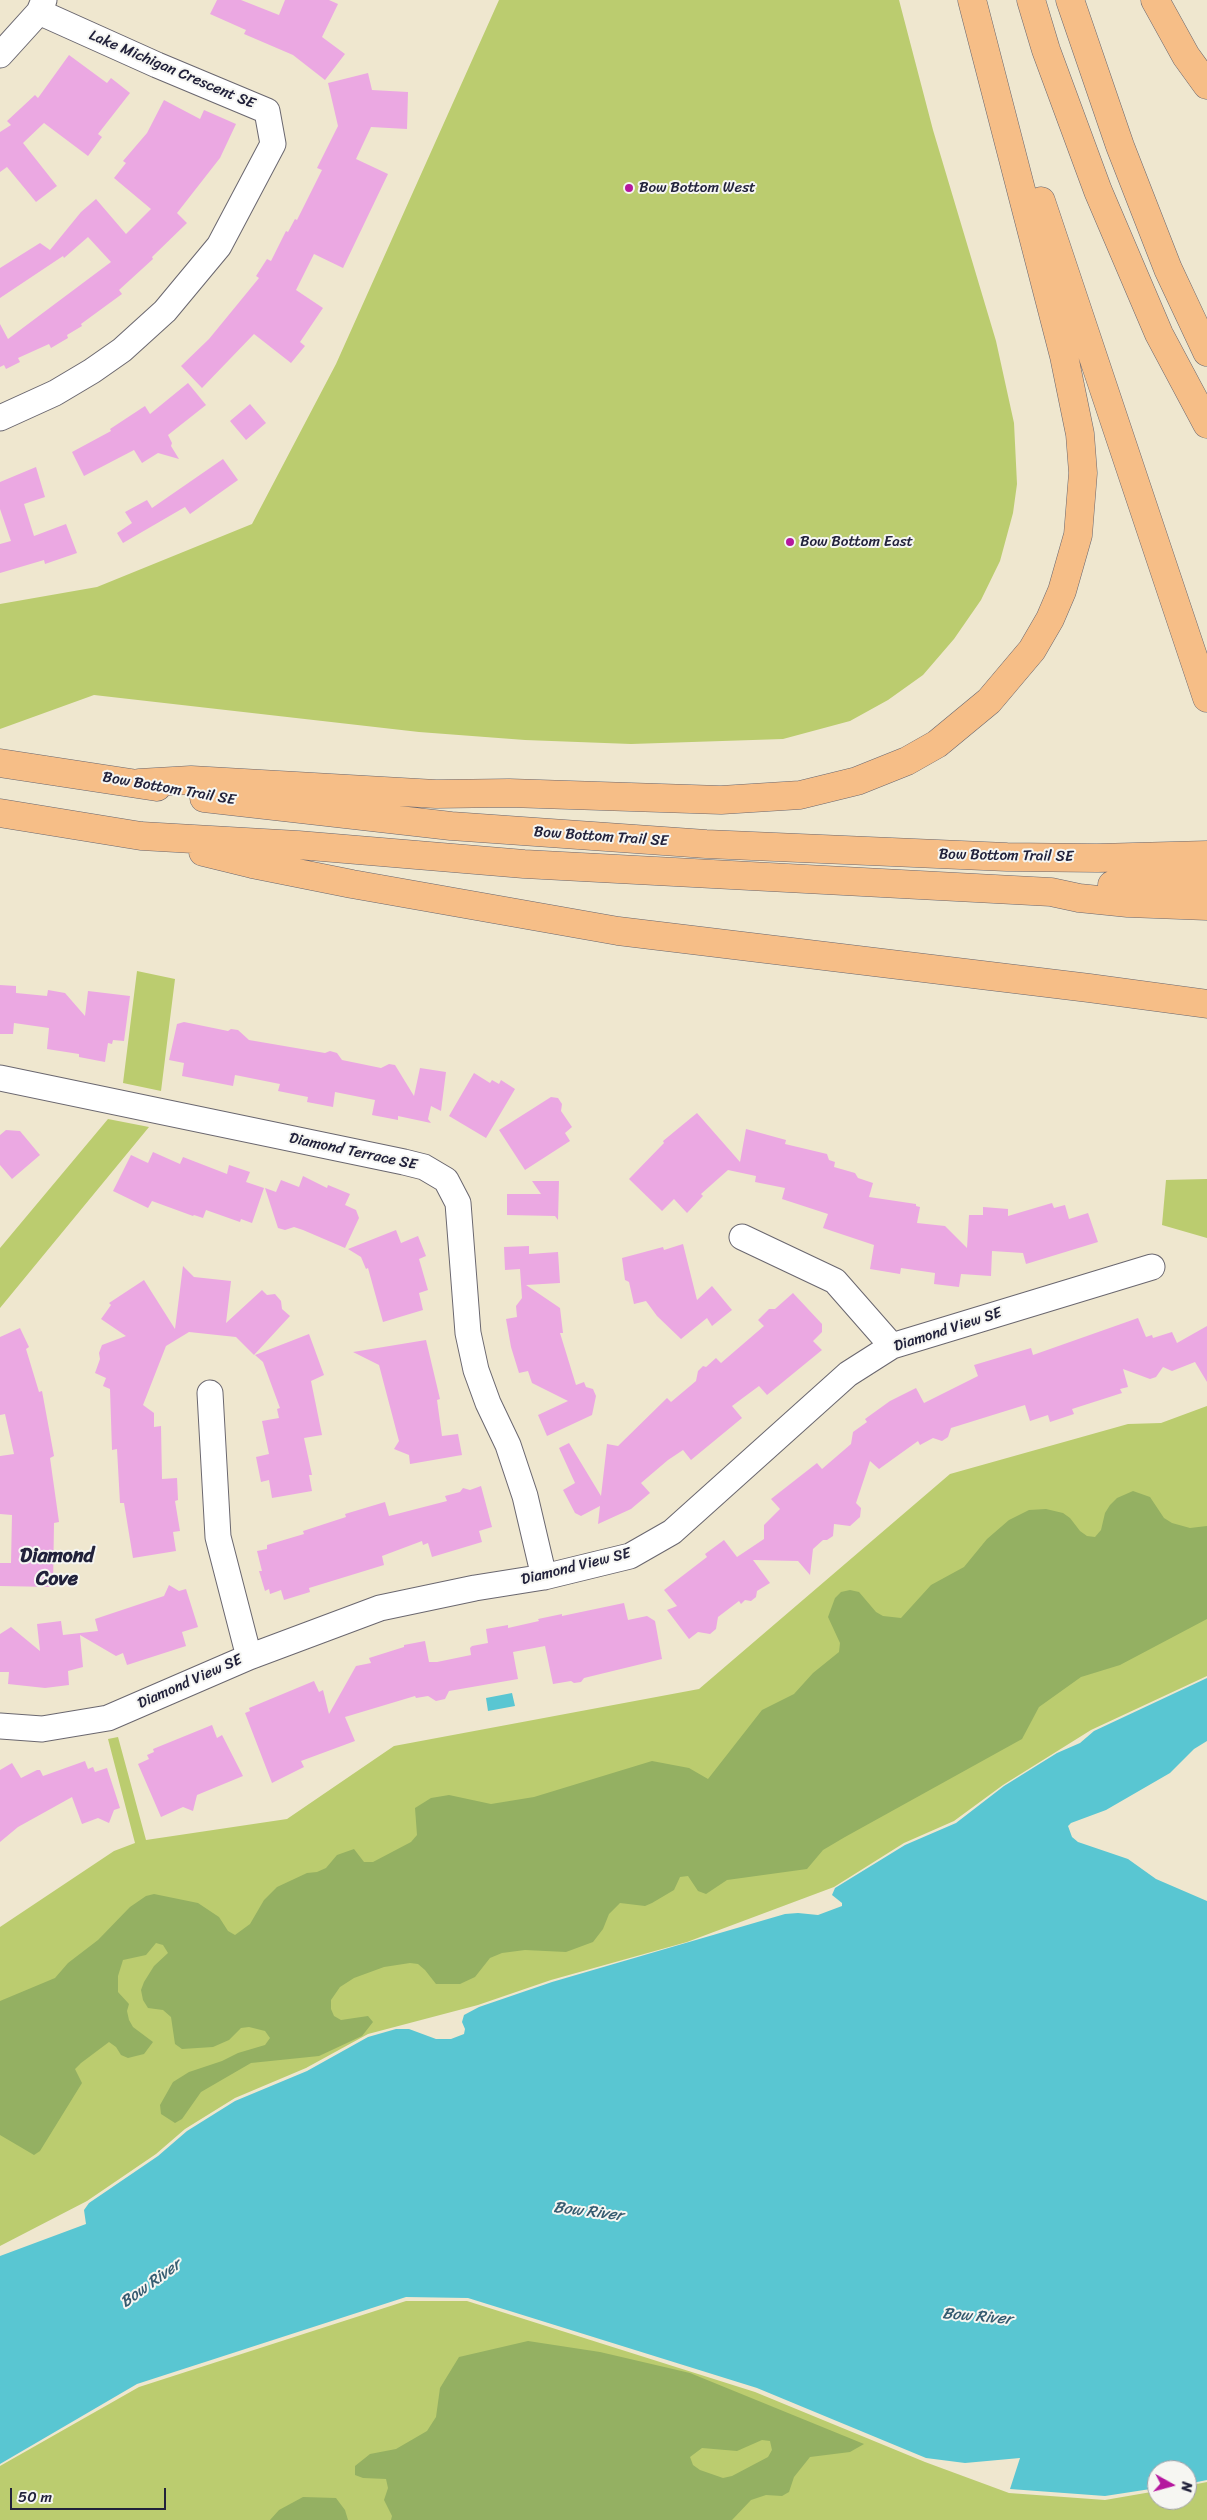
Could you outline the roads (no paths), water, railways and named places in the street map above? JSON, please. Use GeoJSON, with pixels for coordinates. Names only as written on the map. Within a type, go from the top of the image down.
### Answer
{"type":"FeatureCollection","features":[{"type":"Feature","properties":{"kind":"highway"},"geometry":{"type":"LineString","coordinates":[[1031,0],[1046,50],[1098,191],[1160,334],[1207,424]]}},
{"type":"Feature","properties":{"kind":"highway"},"geometry":{"type":"LineString","coordinates":[[1070,0],[1140,199],[1168,269],[1207,352]]}},
{"type":"Feature","properties":{"kind":"highway"},"geometry":{"type":"LineString","coordinates":[[1154,0],[1186,56],[1207,85]]}},
{"type":"Feature","properties":{"kind":"highway"},"geometry":{"type":"LineString","coordinates":[[975,10],[1076,303],[1207,698]]}},
{"type":"Feature","properties":{"kind":"highway"},"geometry":{"type":"LineString","coordinates":[[138,783],[192,780],[436,794],[508,793],[721,800],[800,795],[841,786],[907,761],[943,739],[989,701],[1032,650],[1050,618],[1062,591],[1078,535],[1083,473],[1080,434],[1064,356],[975,10]]}},
{"type":"Feature","properties":{"kind":"highway","name":"Bow Bottom Trail SE"},"geometry":{"type":"LineString","coordinates":[[0,763],[138,783],[197,797],[451,826],[706,844],[1007,857],[1194,855]]}},
{"type":"Feature","properties":{"kind":"highway","name":"Bow Bottom Trail SE"},"geometry":{"type":"LineString","coordinates":[[0,813],[141,836],[298,845],[524,864],[1051,892],[1079,898],[1128,903],[1200,894]]}},
{"type":"Feature","properties":{"kind":"highway"},"geometry":{"type":"LineString","coordinates":[[141,836],[252,864],[618,931],[1079,986],[1207,1004]]}},
{"type":"Feature","properties":{"kind":"street"},"geometry":{"type":"LineString","coordinates":[[0,55],[41,6]]}},
{"type":"Feature","properties":{"kind":"street","name":"Lake Michigan Crescent SE"},"geometry":{"type":"LineString","coordinates":[[0,418],[55,393],[92,371],[122,350],[165,311],[220,246],[273,144],[267,111],[156,65],[41,6]]}},
{"type":"Feature","properties":{"kind":"street","name":"Diamond Terrace SE"},"geometry":{"type":"LineString","coordinates":[[0,1078],[404,1162],[424,1167],[446,1180],[458,1203],[468,1333],[476,1370],[488,1403],[511,1454],[525,1496],[544,1577]]}},
{"type":"Feature","properties":{"kind":"street"},"geometry":{"type":"LineString","coordinates":[[742,1237],[835,1281],[892,1346]]}},
{"type":"Feature","properties":{"kind":"street","name":"Diamond View SE"},"geometry":{"type":"LineString","coordinates":[[0,1726],[42,1729],[108,1718],[249,1657],[380,1608],[451,1592],[544,1577],[630,1556],[672,1532],[848,1374],[892,1346],[1152,1267]]}},
{"type":"Feature","properties":{"kind":"street"},"geometry":{"type":"LineString","coordinates":[[210,1393],[218,1537],[249,1657]]}},
{"type":"Feature","properties":{"kind":"water","name":"Bow River"},"geometry":{"type":"Polygon","coordinates":[[[1207,1678],[1207,1741],[1194,1749],[1170,1773],[1106,1810],[1071,1823],[1068,1826],[1072,1837],[1078,1842],[1128,1859],[1156,1879],[1207,1901],[1207,2480],[1197,2482],[1197,2460],[1147,2460],[1147,2490],[1105,2496],[1010,2489],[1020,2458],[965,2463],[926,2458],[757,2388],[468,2298],[406,2297],[137,2384],[0,2464],[0,2256],[86,2224],[84,2210],[89,2203],[158,2156],[187,2131],[235,2101],[307,2071],[368,2037],[396,2029],[409,2029],[436,2039],[451,2039],[464,2034],[465,2029],[462,2022],[464,2015],[479,2007],[552,1982],[785,1914],[818,1915],[842,1906],[842,1903],[832,1895],[835,1888],[905,1845],[956,1823],[1004,1786],[1057,1753],[1080,1743],[1094,1731],[1207,1678]]]}},
{"type":"Feature","properties":{"kind":"water"},"geometry":{"type":"Polygon","coordinates":[[[512,1693],[515,1706],[488,1711],[486,1698],[512,1693]]]}},
{"type":"Feature","properties":{"kind":"place","name":"Bow Bottom West"},"geometry":{"type":"Point","coordinates":[629,188]}},
{"type":"Feature","properties":{"kind":"place","name":"Bow Bottom East"},"geometry":{"type":"Point","coordinates":[790,542]}},
{"type":"Feature","properties":{"kind":"district","name":"Diamond Cove"},"geometry":{"type":"Point","coordinates":[57,1568]}}]}
